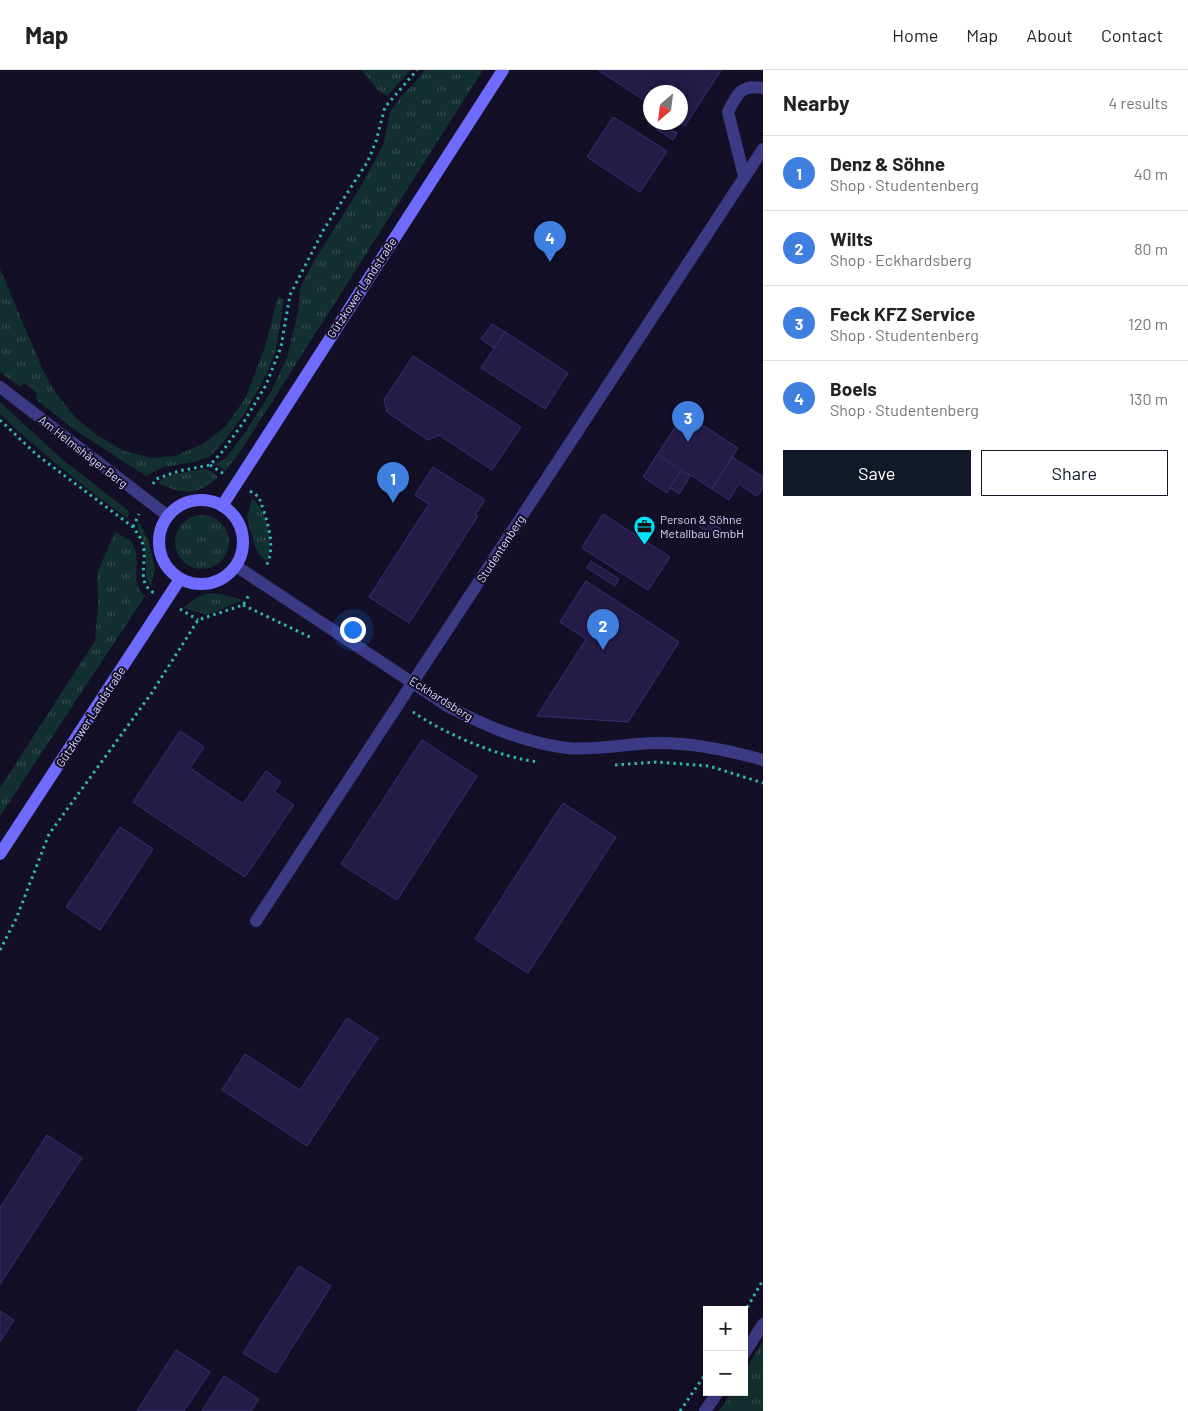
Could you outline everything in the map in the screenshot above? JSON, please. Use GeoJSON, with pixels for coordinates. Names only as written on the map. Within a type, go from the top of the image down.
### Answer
{"type":"FeatureCollection","features":[{"type":"Feature","properties":{"kind":"main road","name":"Gützkower Landstraße"},"geometry":{"type":"LineString","coordinates":[[222,506],[503,70]]}},
{"type":"Feature","properties":{"kind":"main road"},"geometry":{"type":"LineString","coordinates":[[211,501],[222,506],[233,514],[240,526],[243,540],[242,553],[236,566],[228,575],[217,582],[192,584],[180,579],[170,572],[163,562],[158,538],[162,526],[176,507],[187,502],[211,501]]}},
{"type":"Feature","properties":{"kind":"main road","name":"Gützkower Landstraße"},"geometry":{"type":"LineString","coordinates":[[0,854],[180,579]]}},
{"type":"Feature","properties":{"kind":"street"},"geometry":{"type":"LineString","coordinates":[[744,176],[728,112],[737,94],[751,86],[763,88]]}},
{"type":"Feature","properties":{"kind":"street","name":"Studentenberg"},"geometry":{"type":"LineString","coordinates":[[256,921],[744,176],[763,150]]}},
{"type":"Feature","properties":{"kind":"street","name":"Am Helmshäger Berg"},"geometry":{"type":"LineString","coordinates":[[0,387],[168,516]]}},
{"type":"Feature","properties":{"kind":"street","name":"Eckhardsberg"},"geometry":{"type":"LineString","coordinates":[[236,566],[414,682],[449,707],[482,724],[520,738],[566,748],[595,749],[657,743],[698,745],[734,751],[763,760]]}},
{"type":"Feature","properties":{"kind":"street"},"geometry":{"type":"LineString","coordinates":[[746,1351],[763,1324]]}},
{"type":"Feature","properties":{"kind":"street"},"geometry":{"type":"LineString","coordinates":[[705,1411],[715,1396]]}},
{"type":"Feature","properties":{"kind":"path"},"geometry":{"type":"LineString","coordinates":[[156,479],[179,471],[210,465],[245,420],[266,385],[281,348],[290,295],[324,229],[368,161],[376,141],[385,108],[417,70]]}},
{"type":"Feature","properties":{"kind":"path"},"geometry":{"type":"LineString","coordinates":[[0,420],[37,455],[133,528],[143,546],[143,579],[146,588]]}},
{"type":"Feature","properties":{"kind":"path"},"geometry":{"type":"LineString","coordinates":[[259,497],[271,538],[269,561]]}},
{"type":"Feature","properties":{"kind":"path"},"geometry":{"type":"LineString","coordinates":[[0,950],[16,919],[49,834],[151,694],[198,620],[244,605]]}},
{"type":"Feature","properties":{"kind":"path"},"geometry":{"type":"LineString","coordinates":[[748,1306],[763,1280]]}},
{"type":"Feature","properties":{"kind":"path"},"geometry":{"type":"LineString","coordinates":[[680,1411],[703,1378]]}},
{"type":"Feature","properties":{"kind":"green space"},"geometry":{"type":"Polygon","coordinates":[[[362,70],[411,70],[387,96],[377,89],[362,70]]]}},
{"type":"Feature","properties":{"kind":"green space"},"geometry":{"type":"Polygon","coordinates":[[[425,70],[483,70],[240,452],[225,471],[215,464],[226,458],[247,430],[272,390],[287,357],[298,312],[300,288],[314,261],[364,181],[384,143],[390,112],[402,95],[425,70]]]}},
{"type":"Feature","properties":{"kind":"green space"},"geometry":{"type":"Polygon","coordinates":[[[0,269],[42,368],[55,392],[75,417],[97,435],[124,451],[152,458],[175,456],[203,444],[226,426],[246,397],[265,347],[278,296],[284,300],[276,349],[267,373],[245,413],[211,456],[194,462],[164,467],[146,476],[72,428],[37,400],[36,392],[24,383],[20,387],[0,372],[0,269]]]}},
{"type":"Feature","properties":{"kind":"green space"},"geometry":{"type":"Polygon","coordinates":[[[0,402],[63,460],[130,512],[127,518],[30,442],[0,414],[0,402]]]}},
{"type":"Feature","properties":{"kind":"green space"},"geometry":{"type":"Polygon","coordinates":[[[205,469],[213,472],[218,477],[203,488],[190,492],[175,490],[158,483],[173,475],[205,469]]]}},
{"type":"Feature","properties":{"kind":"green space"},"geometry":{"type":"Polygon","coordinates":[[[252,498],[262,511],[268,528],[270,545],[267,561],[262,558],[256,549],[247,518],[252,498]]]}},
{"type":"Feature","properties":{"kind":"green space"},"geometry":{"type":"Polygon","coordinates":[[[202,515],[212,517],[221,523],[227,532],[229,542],[227,552],[221,561],[212,567],[202,569],[192,567],[183,561],[177,552],[175,542],[177,532],[183,523],[192,517],[202,515]]]}},
{"type":"Feature","properties":{"kind":"green space"},"geometry":{"type":"Polygon","coordinates":[[[138,520],[148,539],[155,568],[151,586],[146,578],[146,560],[143,541],[138,530],[138,520]]]}},
{"type":"Feature","properties":{"kind":"green space"},"geometry":{"type":"Polygon","coordinates":[[[115,532],[131,541],[133,545],[137,559],[136,576],[138,586],[145,596],[0,816],[0,788],[95,641],[98,604],[97,573],[115,532]]]}},
{"type":"Feature","properties":{"kind":"green space"},"geometry":{"type":"Polygon","coordinates":[[[209,593],[222,594],[243,600],[208,615],[183,608],[198,597],[209,593]]]}},
{"type":"Feature","properties":{"kind":"green space"},"geometry":{"type":"Polygon","coordinates":[[[763,1341],[763,1411],[719,1411],[729,1396],[748,1396],[748,1365],[763,1341]]]}},
{"type":"Feature","properties":{"kind":"building"},"geometry":{"type":"Polygon","coordinates":[[[598,70],[721,70],[688,121],[688,85],[643,85],[643,99],[598,70]]]}},
{"type":"Feature","properties":{"kind":"building"},"geometry":{"type":"Polygon","coordinates":[[[613,117],[667,151],[640,192],[587,157],[613,117]]]}},
{"type":"Feature","properties":{"kind":"building"},"geometry":{"type":"Polygon","coordinates":[[[658,130],[672,130],[677,133],[673,140],[658,130]]]}},
{"type":"Feature","properties":{"kind":"building"},"geometry":{"type":"Polygon","coordinates":[[[492,324],[505,332],[494,348],[481,339],[492,324]]]}},
{"type":"Feature","properties":{"kind":"building"},"geometry":{"type":"Polygon","coordinates":[[[505,332],[568,373],[545,409],[481,368],[505,332]]]}},
{"type":"Feature","properties":{"kind":"building"},"geometry":{"type":"Polygon","coordinates":[[[413,356],[521,427],[492,470],[439,435],[428,440],[387,412],[384,400],[413,356]]]}},
{"type":"Feature","properties":{"kind":"building"},"geometry":{"type":"Polygon","coordinates":[[[684,413],[738,448],[712,489],[658,454],[684,413]]]}},
{"type":"Feature","properties":{"kind":"building"},"geometry":{"type":"Polygon","coordinates":[[[657,455],[681,471],[667,493],[643,477],[657,455]]]}},
{"type":"Feature","properties":{"kind":"building"},"geometry":{"type":"Polygon","coordinates":[[[732,457],[763,477],[763,488],[757,496],[739,484],[729,500],[712,489],[732,457]]]}},
{"type":"Feature","properties":{"kind":"building"},"geometry":{"type":"Polygon","coordinates":[[[433,467],[485,500],[475,515],[478,516],[409,623],[369,597],[429,504],[415,495],[433,467]]]}},
{"type":"Feature","properties":{"kind":"building"},"geometry":{"type":"Polygon","coordinates":[[[681,471],[690,476],[679,494],[670,488],[681,471]]]}},
{"type":"Feature","properties":{"kind":"building"},"geometry":{"type":"Polygon","coordinates":[[[603,514],[670,557],[648,590],[582,548],[603,514]]]}},
{"type":"Feature","properties":{"kind":"building"},"geometry":{"type":"Polygon","coordinates":[[[704,519],[721,529],[716,537],[700,527],[704,519]]]}},
{"type":"Feature","properties":{"kind":"building"},"geometry":{"type":"Polygon","coordinates":[[[591,561],[619,579],[615,586],[587,568],[591,561]]]}},
{"type":"Feature","properties":{"kind":"building"},"geometry":{"type":"Polygon","coordinates":[[[586,581],[679,642],[628,722],[537,716],[586,639],[560,622],[586,581]]]}},
{"type":"Feature","properties":{"kind":"building"},"geometry":{"type":"Polygon","coordinates":[[[180,731],[204,747],[190,768],[243,804],[266,771],[281,782],[274,792],[294,805],[245,877],[133,802],[180,731]]]}},
{"type":"Feature","properties":{"kind":"building"},"geometry":{"type":"Polygon","coordinates":[[[422,740],[477,776],[397,900],[341,864],[422,740]]]}},
{"type":"Feature","properties":{"kind":"building"},"geometry":{"type":"Polygon","coordinates":[[[563,803],[616,837],[528,973],[475,939],[563,803]]]}},
{"type":"Feature","properties":{"kind":"building"},"geometry":{"type":"Polygon","coordinates":[[[120,827],[153,849],[100,930],[66,907],[120,827]]]}},
{"type":"Feature","properties":{"kind":"building"},"geometry":{"type":"Polygon","coordinates":[[[347,1018],[378,1038],[307,1146],[222,1090],[245,1054],[300,1090],[347,1018]]]}},
{"type":"Feature","properties":{"kind":"building"},"geometry":{"type":"Polygon","coordinates":[[[47,1135],[82,1158],[0,1284],[0,1208],[47,1135]]]}},
{"type":"Feature","properties":{"kind":"building"},"geometry":{"type":"Polygon","coordinates":[[[299,1266],[331,1286],[276,1373],[243,1353],[299,1266]]]}},
{"type":"Feature","properties":{"kind":"building"},"geometry":{"type":"Polygon","coordinates":[[[0,1311],[14,1320],[0,1342],[0,1311]]]}},
{"type":"Feature","properties":{"kind":"building"},"geometry":{"type":"Polygon","coordinates":[[[176,1350],[210,1372],[184,1411],[137,1411],[176,1350]]]}},
{"type":"Feature","properties":{"kind":"building"},"geometry":{"type":"Polygon","coordinates":[[[224,1376],[259,1399],[251,1411],[202,1411],[224,1376]]]}},
{"type":"Feature","properties":{"kind":"place","name":"Boels"},"geometry":{"type":"Point","coordinates":[550,262]}},
{"type":"Feature","properties":{"kind":"place","name":"Feck KFZ Service"},"geometry":{"type":"Point","coordinates":[688,442]}},
{"type":"Feature","properties":{"kind":"place","name":"Denz & Söhne"},"geometry":{"type":"Point","coordinates":[393,503]}},
{"type":"Feature","properties":{"kind":"place","name":"Person & Söhne Metallbau GmbH"},"geometry":{"type":"Point","coordinates":[644,546]}},
{"type":"Feature","properties":{"kind":"place","name":"Wilts"},"geometry":{"type":"Point","coordinates":[603,650]}}]}
